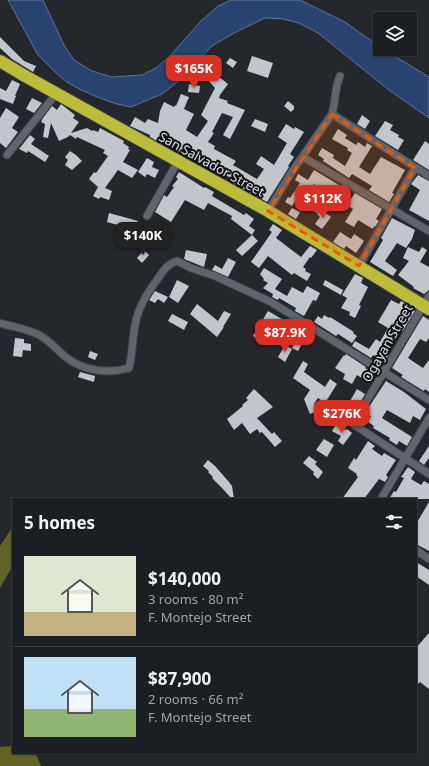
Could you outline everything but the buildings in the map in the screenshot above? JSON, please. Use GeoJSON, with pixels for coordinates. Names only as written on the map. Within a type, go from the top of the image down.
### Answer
{"type":"FeatureCollection","features":[{"type":"Feature","properties":{"kind":"highway","name":"San Salvador Street"},"geometry":{"type":"LineString","coordinates":[[0,61],[56,94],[268,211],[359,266],[427,304]]}},
{"type":"Feature","properties":{"kind":"street"},"geometry":{"type":"LineString","coordinates":[[268,211],[332,114],[334,107],[335,87],[340,76]]}},
{"type":"Feature","properties":{"kind":"street"},"geometry":{"type":"LineString","coordinates":[[6,155],[56,94]]}},
{"type":"Feature","properties":{"kind":"street"},"geometry":{"type":"LineString","coordinates":[[332,114],[429,176]]}},
{"type":"Feature","properties":{"kind":"street"},"geometry":{"type":"LineString","coordinates":[[303,157],[429,231]]}},
{"type":"Feature","properties":{"kind":"street"},"geometry":{"type":"LineString","coordinates":[[147,216],[178,161]]}},
{"type":"Feature","properties":{"kind":"street"},"geometry":{"type":"LineString","coordinates":[[359,266],[416,168]]}},
{"type":"Feature","properties":{"kind":"street"},"geometry":{"type":"LineString","coordinates":[[0,323],[41,336],[68,359],[87,369],[120,370],[129,368],[136,320],[148,292],[169,264],[177,261],[191,268],[215,276],[271,302],[429,400]]}},
{"type":"Feature","properties":{"kind":"street","name":"Ogayan Street"},"geometry":{"type":"LineString","coordinates":[[404,458],[353,424],[427,304]]}},
{"type":"Feature","properties":{"kind":"street"},"geometry":{"type":"LineString","coordinates":[[382,498],[429,418]]}},
{"type":"Feature","properties":{"kind":"street"},"geometry":{"type":"LineString","coordinates":[[404,458],[429,474]]}},
{"type":"Feature","properties":{"kind":"street"},"geometry":{"type":"LineString","coordinates":[[417,551],[429,559]]}},
{"type":"Feature","properties":{"kind":"highlighted area"},"geometry":{"type":"Polygon","coordinates":[[[332,114],[415,168],[359,266],[268,211],[332,114]]]}},
{"type":"Feature","properties":{"kind":"shaded area"},"geometry":{"type":"Polygon","coordinates":[[[12,528],[12,567],[0,588],[0,546],[12,528]]]}},
{"type":"Feature","properties":{"kind":"shaded area"},"geometry":{"type":"Polygon","coordinates":[[[12,746],[12,754],[34,754],[37,756],[41,766],[0,766],[0,747],[12,746]]]}},
{"type":"Feature","properties":{"kind":"water"},"geometry":{"type":"Polygon","coordinates":[[[8,0],[43,0],[64,45],[74,60],[92,71],[112,77],[142,75],[156,68],[169,57],[202,20],[218,6],[231,0],[300,0],[345,22],[373,42],[373,56],[394,56],[429,77],[429,118],[389,90],[318,33],[299,23],[283,19],[265,18],[234,33],[212,46],[180,80],[162,94],[131,107],[117,104],[79,89],[56,73],[38,55],[8,0]]]}}]}
